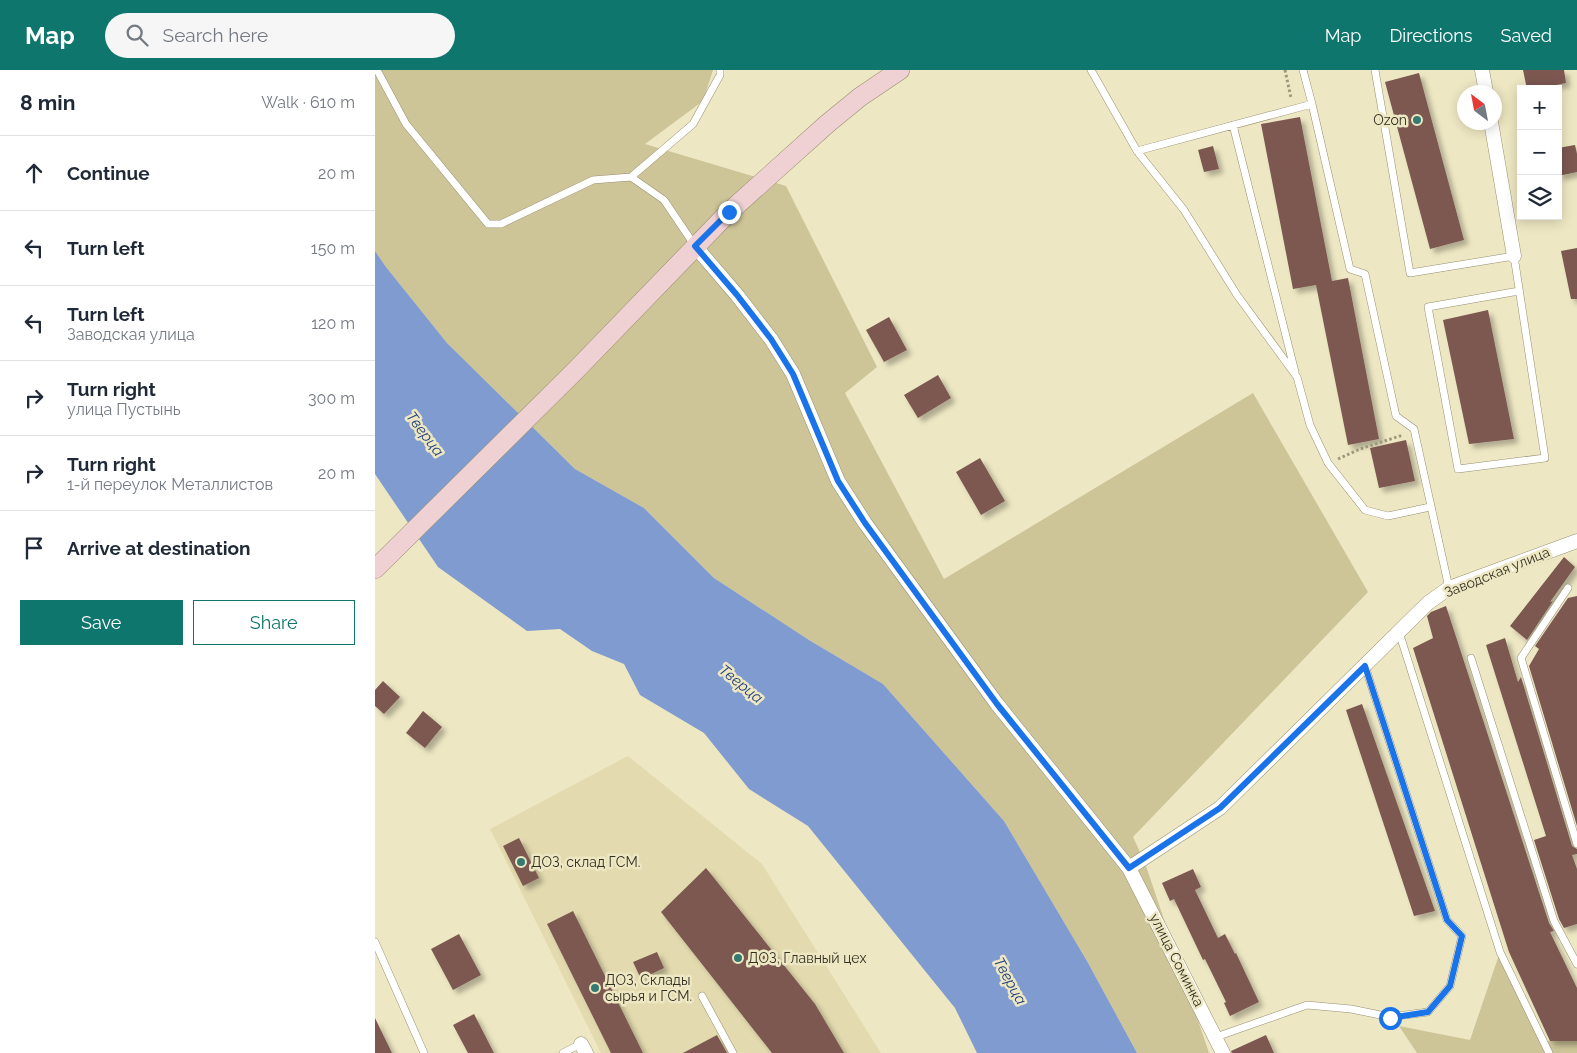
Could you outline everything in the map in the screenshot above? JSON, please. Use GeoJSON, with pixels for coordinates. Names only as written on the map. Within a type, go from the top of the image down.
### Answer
{"type":"FeatureCollection","features":[{"type":"Feature","properties":{"kind":"street"},"geometry":{"type":"LineString","coordinates":[[375,569],[575,371],[729,212],[827,124],[900,70]]}},
{"type":"Feature","properties":{"kind":"street"},"geometry":{"type":"LineString","coordinates":[[1482,70],[1485,85]]}},
{"type":"Feature","properties":{"kind":"street"},"geometry":{"type":"LineString","coordinates":[[1492,130],[1514,256]]}},
{"type":"Feature","properties":{"kind":"street","name":"улица Соминка"},"geometry":{"type":"LineString","coordinates":[[695,246],[737,295],[771,339],[793,374],[838,481],[865,523],[997,704],[1129,868],[1223,1053]]}},
{"type":"Feature","properties":{"kind":"street","name":"Заводская улица"},"geometry":{"type":"LineString","coordinates":[[1129,868],[1220,808],[1428,603],[1449,588],[1577,541]]}},
{"type":"Feature","properties":{"kind":"lane"},"geometry":{"type":"LineString","coordinates":[[377,70],[406,124],[488,224],[501,224],[593,180],[631,177],[693,124],[720,75],[720,70]]}},
{"type":"Feature","properties":{"kind":"lane"},"geometry":{"type":"LineString","coordinates":[[1091,70],[1137,151],[1184,210],[1237,295],[1297,378]]}},
{"type":"Feature","properties":{"kind":"lane"},"geometry":{"type":"LineString","coordinates":[[1303,70],[1350,269],[1365,274],[1396,416],[1413,429],[1449,588]]}},
{"type":"Feature","properties":{"kind":"lane"},"geometry":{"type":"LineString","coordinates":[[1375,70],[1411,273],[1514,256],[1545,458],[1458,469],[1428,307],[1519,291]]}},
{"type":"Feature","properties":{"kind":"lane"},"geometry":{"type":"LineString","coordinates":[[1137,151],[1312,104]]}},
{"type":"Feature","properties":{"kind":"lane"},"geometry":{"type":"LineString","coordinates":[[1233,125],[1310,425],[1328,463],[1365,510],[1388,516],[1430,507]]}},
{"type":"Feature","properties":{"kind":"lane"},"geometry":{"type":"LineString","coordinates":[[631,177],[664,200],[695,246]]}},
{"type":"Feature","properties":{"kind":"lane"},"geometry":{"type":"LineString","coordinates":[[1568,588],[1521,658],[1577,844]]}},
{"type":"Feature","properties":{"kind":"lane"},"geometry":{"type":"LineString","coordinates":[[1399,632],[1500,952],[1549,1053]]}},
{"type":"Feature","properties":{"kind":"lane"},"geometry":{"type":"LineString","coordinates":[[1471,658],[1554,921],[1577,964]]}},
{"type":"Feature","properties":{"kind":"lane"},"geometry":{"type":"LineString","coordinates":[[1216,1037],[1307,1005],[1351,1009],[1390,1018],[1428,1012],[1450,986],[1462,936],[1447,920],[1365,666]]}},
{"type":"Feature","properties":{"kind":"lane"},"geometry":{"type":"LineString","coordinates":[[375,942],[424,1053]]}},
{"type":"Feature","properties":{"kind":"lane"},"geometry":{"type":"LineString","coordinates":[[702,996],[733,1053]]}},
{"type":"Feature","properties":{"kind":"lane"},"geometry":{"type":"LineString","coordinates":[[563,1053],[583,1049]]}},
{"type":"Feature","properties":{"kind":"path"},"geometry":{"type":"LineString","coordinates":[[1285,70],[1293,108]]}},
{"type":"Feature","properties":{"kind":"path"},"geometry":{"type":"LineString","coordinates":[[1328,463],[1360,449],[1400,437],[1413,429]]}},
{"type":"Feature","properties":{"kind":"shaded area"},"geometry":{"type":"Polygon","coordinates":[[[375,70],[713,70],[703,101],[645,144],[786,186],[877,367],[845,393],[944,579],[1253,393],[1368,592],[1133,837],[1145,863],[1209,1053],[1137,1053],[1087,961],[1004,821],[883,684],[809,640],[714,578],[644,508],[575,469],[447,343],[375,251],[375,70]]]}},
{"type":"Feature","properties":{"kind":"shaded area"},"geometry":{"type":"Polygon","coordinates":[[[628,756],[762,864],[881,1053],[601,1053],[490,829],[628,756]]]}},
{"type":"Feature","properties":{"kind":"shaded area"},"geometry":{"type":"Polygon","coordinates":[[[1500,952],[1543,1041],[1577,1041],[1577,1053],[1417,1053],[1399,1026],[1470,1040],[1500,952]]]}},
{"type":"Feature","properties":{"kind":"water","name":"Тверца"},"geometry":{"type":"Polygon","coordinates":[[[375,251],[447,343],[575,469],[644,508],[714,578],[809,640],[883,684],[1004,821],[1087,961],[1137,1053],[977,1053],[955,1008],[808,826],[749,789],[704,733],[640,695],[624,664],[592,651],[560,629],[527,631],[438,567],[375,474],[375,251]]]}},
{"type":"Feature","properties":{"kind":"building"},"geometry":{"type":"Polygon","coordinates":[[[1523,70],[1564,70],[1566,83],[1526,85],[1523,70]]]}},
{"type":"Feature","properties":{"kind":"building"},"geometry":{"type":"Polygon","coordinates":[[[1419,73],[1464,240],[1430,249],[1385,82],[1419,73]]]}},
{"type":"Feature","properties":{"kind":"building"},"geometry":{"type":"Polygon","coordinates":[[[1300,117],[1332,281],[1348,278],[1379,439],[1348,445],[1316,285],[1293,289],[1261,124],[1300,117]]]}},
{"type":"Feature","properties":{"kind":"building"},"geometry":{"type":"Polygon","coordinates":[[[1575,145],[1577,172],[1562,175],[1562,147],[1575,145]]]}},
{"type":"Feature","properties":{"kind":"building"},"geometry":{"type":"Polygon","coordinates":[[[1213,146],[1219,169],[1204,172],[1198,150],[1213,146]]]}},
{"type":"Feature","properties":{"kind":"building"},"geometry":{"type":"Polygon","coordinates":[[[1577,248],[1577,299],[1571,299],[1561,251],[1577,248]]]}},
{"type":"Feature","properties":{"kind":"building"},"geometry":{"type":"Polygon","coordinates":[[[1488,310],[1514,439],[1469,444],[1443,320],[1488,310]]]}},
{"type":"Feature","properties":{"kind":"building"},"geometry":{"type":"Polygon","coordinates":[[[889,317],[907,350],[884,362],[866,330],[889,317]]]}},
{"type":"Feature","properties":{"kind":"building"},"geometry":{"type":"Polygon","coordinates":[[[938,375],[951,398],[918,418],[904,395],[938,375]]]}},
{"type":"Feature","properties":{"kind":"building"},"geometry":{"type":"Polygon","coordinates":[[[1406,440],[1415,481],[1379,488],[1370,448],[1406,440]]]}},
{"type":"Feature","properties":{"kind":"building"},"geometry":{"type":"Polygon","coordinates":[[[980,458],[1005,501],[981,515],[956,472],[980,458]]]}},
{"type":"Feature","properties":{"kind":"building"},"geometry":{"type":"Polygon","coordinates":[[[1564,557],[1575,567],[1550,602],[1553,601],[1527,640],[1510,626],[1564,557]]]}},
{"type":"Feature","properties":{"kind":"building"},"geometry":{"type":"Polygon","coordinates":[[[1577,596],[1577,826],[1529,666],[1539,649],[1535,646],[1568,598],[1577,596]]]}},
{"type":"Feature","properties":{"kind":"building"},"geometry":{"type":"Polygon","coordinates":[[[1446,606],[1549,923],[1554,931],[1550,932],[1577,988],[1577,1041],[1550,1041],[1509,952],[1413,648],[1433,638],[1427,616],[1431,612],[1446,606]]]}},
{"type":"Feature","properties":{"kind":"building"},"geometry":{"type":"Polygon","coordinates":[[[1505,638],[1518,682],[1521,677],[1572,846],[1577,849],[1577,854],[1572,855],[1577,869],[1577,924],[1564,928],[1559,919],[1534,840],[1546,836],[1486,645],[1505,638]]]}},
{"type":"Feature","properties":{"kind":"building"},"geometry":{"type":"Polygon","coordinates":[[[383,681],[400,697],[384,714],[375,706],[375,690],[383,681]]]}},
{"type":"Feature","properties":{"kind":"building"},"geometry":{"type":"Polygon","coordinates":[[[1362,704],[1435,911],[1414,916],[1346,710],[1362,704]]]}},
{"type":"Feature","properties":{"kind":"building"},"geometry":{"type":"Polygon","coordinates":[[[423,711],[442,727],[425,748],[406,733],[423,711]]]}},
{"type":"Feature","properties":{"kind":"building","name":"ДОЗ, склад ГСМ."},"geometry":{"type":"Polygon","coordinates":[[[519,838],[539,878],[523,886],[503,846],[519,838]]]}},
{"type":"Feature","properties":{"kind":"building","name":"ДОЗ, Главный цех"},"geometry":{"type":"Polygon","coordinates":[[[706,868],[815,1004],[844,1053],[772,1053],[661,912],[706,868]]]}},
{"type":"Feature","properties":{"kind":"building"},"geometry":{"type":"Polygon","coordinates":[[[1193,869],[1201,887],[1195,890],[1218,938],[1225,934],[1259,1002],[1230,1016],[1224,1003],[1226,1002],[1205,959],[1203,960],[1174,899],[1170,901],[1162,883],[1193,869]]]}},
{"type":"Feature","properties":{"kind":"building","name":"ДОЗ, Склады сырья и ГСМ."},"geometry":{"type":"Polygon","coordinates":[[[573,911],[643,1053],[611,1053],[547,924],[573,911]]]}},
{"type":"Feature","properties":{"kind":"building"},"geometry":{"type":"Polygon","coordinates":[[[459,934],[481,975],[453,990],[431,949],[459,934]]]}},
{"type":"Feature","properties":{"kind":"building"},"geometry":{"type":"Polygon","coordinates":[[[657,952],[664,968],[641,979],[633,962],[657,952]]]}},
{"type":"Feature","properties":{"kind":"building"},"geometry":{"type":"Polygon","coordinates":[[[474,1014],[494,1053],[468,1053],[453,1025],[474,1014]]]}},
{"type":"Feature","properties":{"kind":"building"},"geometry":{"type":"Polygon","coordinates":[[[375,1018],[392,1053],[375,1053],[375,1018]]]}},
{"type":"Feature","properties":{"kind":"building"},"geometry":{"type":"Polygon","coordinates":[[[717,1035],[727,1053],[683,1053],[717,1035]]]}},
{"type":"Feature","properties":{"kind":"building"},"geometry":{"type":"Polygon","coordinates":[[[1266,1035],[1274,1053],[1232,1053],[1231,1051],[1266,1035]]]}},
{"type":"Feature","properties":{"kind":"place","name":"Ozon"},"geometry":{"type":"Point","coordinates":[1417,120]}},
{"type":"Feature","properties":{"kind":"place","name":"ДОЗ, склад ГСМ."},"geometry":{"type":"Point","coordinates":[521,862]}},
{"type":"Feature","properties":{"kind":"place","name":"ДОЗ, Главный цех"},"geometry":{"type":"Point","coordinates":[738,958]}},
{"type":"Feature","properties":{"kind":"place","name":"ДОЗ, Склады сырья и ГСМ."},"geometry":{"type":"Point","coordinates":[595,988]}},
{"type":"Feature","properties":{"kind":"route"},"geometry":{"type":"LineString","coordinates":[[729,212],[695,246],[737,295],[771,339],[793,374],[838,481],[865,523],[997,704],[1129,868],[1220,808],[1365,666],[1447,920],[1462,936],[1450,986],[1428,1012],[1390,1018]]}}]}
